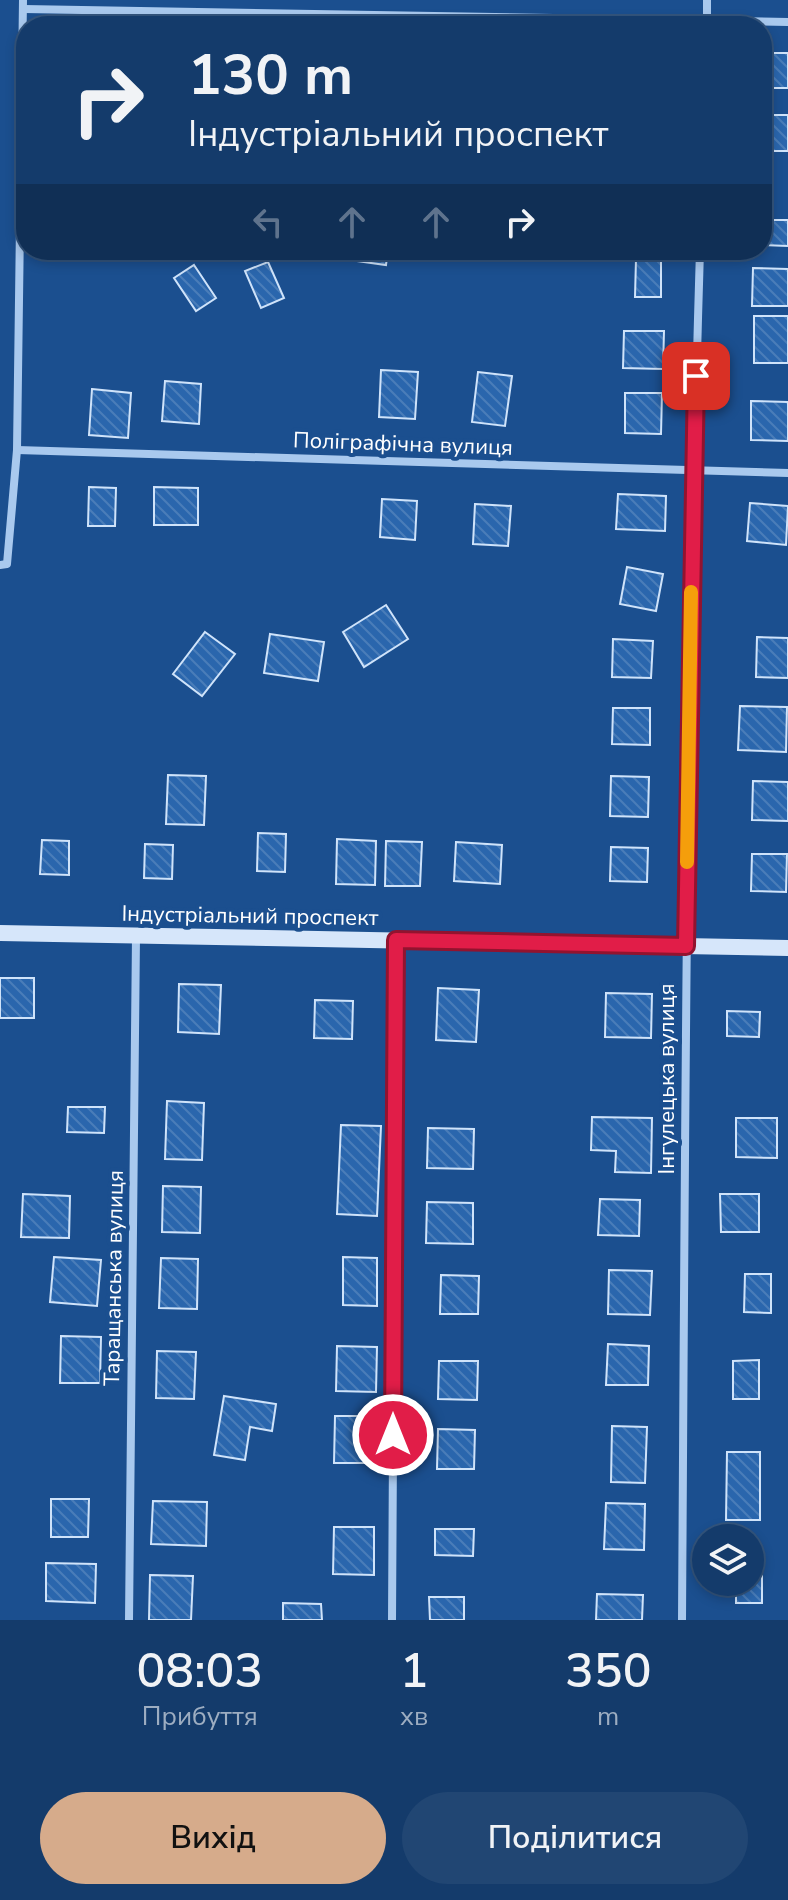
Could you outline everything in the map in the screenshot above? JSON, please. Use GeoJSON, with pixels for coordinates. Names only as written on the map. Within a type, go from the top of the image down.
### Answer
{"type":"FeatureCollection","features":[{"type":"Feature","properties":{"kind":"street"},"geometry":{"type":"LineString","coordinates":[[23,5],[441,16]]}},
{"type":"Feature","properties":{"kind":"street"},"geometry":{"type":"LineString","coordinates":[[0,565],[7,564],[17,450],[20,260]]}},
{"type":"Feature","properties":{"kind":"street","name":"Інгулецька вулиця"},"geometry":{"type":"LineString","coordinates":[[682,1620],[686,946],[693,471],[700,260]]}},
{"type":"Feature","properties":{"kind":"street","name":"Поліграфічна вулиця"},"geometry":{"type":"LineString","coordinates":[[17,450],[788,473]]}},
{"type":"Feature","properties":{"kind":"street","name":"Індустріальний проспект"},"geometry":{"type":"LineString","coordinates":[[0,933],[788,948]]}},
{"type":"Feature","properties":{"kind":"street","name":"Таращанська вулиця"},"geometry":{"type":"LineString","coordinates":[[129,1620],[136,935]]}},
{"type":"Feature","properties":{"kind":"street"},"geometry":{"type":"LineString","coordinates":[[392,1620],[396,940]]}},
{"type":"Feature","properties":{"kind":"building"},"geometry":{"type":"Polygon","coordinates":[[[772,53],[788,53],[788,88],[772,88],[772,53]]]}},
{"type":"Feature","properties":{"kind":"building"},"geometry":{"type":"Polygon","coordinates":[[[772,115],[788,115],[788,151],[772,151],[772,115]]]}},
{"type":"Feature","properties":{"kind":"building"},"geometry":{"type":"Polygon","coordinates":[[[772,220],[788,220],[788,246],[772,245],[772,220]]]}},
{"type":"Feature","properties":{"kind":"building"},"geometry":{"type":"Polygon","coordinates":[[[349,260],[387,260],[386,265],[349,260]]]}},
{"type":"Feature","properties":{"kind":"building"},"geometry":{"type":"Polygon","coordinates":[[[636,260],[661,260],[661,297],[635,297],[636,260]]]}},
{"type":"Feature","properties":{"kind":"building"},"geometry":{"type":"Polygon","coordinates":[[[268,262],[284,298],[261,308],[245,271],[268,262]]]}},
{"type":"Feature","properties":{"kind":"building"},"geometry":{"type":"Polygon","coordinates":[[[194,265],[216,298],[196,311],[174,278],[194,265]]]}},
{"type":"Feature","properties":{"kind":"building"},"geometry":{"type":"Polygon","coordinates":[[[753,268],[788,269],[788,306],[752,306],[753,268]]]}},
{"type":"Feature","properties":{"kind":"building"},"geometry":{"type":"Polygon","coordinates":[[[754,316],[788,316],[788,363],[754,363],[754,316]]]}},
{"type":"Feature","properties":{"kind":"building"},"geometry":{"type":"Polygon","coordinates":[[[624,331],[664,331],[663,369],[623,368],[624,331]]]}},
{"type":"Feature","properties":{"kind":"building"},"geometry":{"type":"Polygon","coordinates":[[[381,370],[418,372],[415,419],[379,417],[381,370]]]}},
{"type":"Feature","properties":{"kind":"building"},"geometry":{"type":"Polygon","coordinates":[[[478,372],[512,376],[505,426],[472,422],[478,372]]]}},
{"type":"Feature","properties":{"kind":"building"},"geometry":{"type":"Polygon","coordinates":[[[165,381],[201,384],[199,424],[162,421],[165,381]]]}},
{"type":"Feature","properties":{"kind":"building"},"geometry":{"type":"Polygon","coordinates":[[[92,389],[131,393],[128,438],[89,435],[92,389]]]}},
{"type":"Feature","properties":{"kind":"building"},"geometry":{"type":"Polygon","coordinates":[[[625,393],[662,393],[661,434],[625,433],[625,393]]]}},
{"type":"Feature","properties":{"kind":"building"},"geometry":{"type":"Polygon","coordinates":[[[751,401],[788,402],[788,441],[751,440],[751,401]]]}},
{"type":"Feature","properties":{"kind":"building"},"geometry":{"type":"Polygon","coordinates":[[[89,487],[116,488],[115,526],[88,526],[89,487]]]}},
{"type":"Feature","properties":{"kind":"building"},"geometry":{"type":"Polygon","coordinates":[[[154,487],[198,488],[198,525],[154,525],[154,487]]]}},
{"type":"Feature","properties":{"kind":"building"},"geometry":{"type":"Polygon","coordinates":[[[618,494],[666,496],[665,531],[616,529],[618,494]]]}},
{"type":"Feature","properties":{"kind":"building"},"geometry":{"type":"Polygon","coordinates":[[[382,499],[417,501],[415,540],[380,537],[382,499]]]}},
{"type":"Feature","properties":{"kind":"building"},"geometry":{"type":"Polygon","coordinates":[[[750,503],[788,506],[786,545],[747,541],[750,503]]]}},
{"type":"Feature","properties":{"kind":"building"},"geometry":{"type":"Polygon","coordinates":[[[475,504],[511,506],[508,546],[473,544],[475,504]]]}},
{"type":"Feature","properties":{"kind":"building"},"geometry":{"type":"Polygon","coordinates":[[[627,567],[663,574],[656,611],[620,604],[627,567]]]}},
{"type":"Feature","properties":{"kind":"building"},"geometry":{"type":"Polygon","coordinates":[[[386,605],[408,639],[364,667],[343,632],[386,605]]]}},
{"type":"Feature","properties":{"kind":"building"},"geometry":{"type":"Polygon","coordinates":[[[205,632],[235,654],[202,696],[173,674],[205,632]]]}},
{"type":"Feature","properties":{"kind":"building"},"geometry":{"type":"Polygon","coordinates":[[[270,634],[324,642],[318,681],[264,673],[270,634]]]}},
{"type":"Feature","properties":{"kind":"building"},"geometry":{"type":"Polygon","coordinates":[[[757,637],[788,638],[788,678],[756,677],[757,637]]]}},
{"type":"Feature","properties":{"kind":"building"},"geometry":{"type":"Polygon","coordinates":[[[613,639],[653,641],[651,678],[612,677],[613,639]]]}},
{"type":"Feature","properties":{"kind":"building"},"geometry":{"type":"Polygon","coordinates":[[[740,706],[787,707],[786,752],[738,750],[740,706]]]}},
{"type":"Feature","properties":{"kind":"building"},"geometry":{"type":"Polygon","coordinates":[[[613,708],[650,708],[650,745],[612,744],[613,708]]]}},
{"type":"Feature","properties":{"kind":"building"},"geometry":{"type":"Polygon","coordinates":[[[168,775],[206,776],[204,825],[166,824],[168,775]]]}},
{"type":"Feature","properties":{"kind":"building"},"geometry":{"type":"Polygon","coordinates":[[[611,776],[649,777],[648,817],[610,816],[611,776]]]}},
{"type":"Feature","properties":{"kind":"building"},"geometry":{"type":"Polygon","coordinates":[[[753,781],[788,782],[788,821],[752,820],[753,781]]]}},
{"type":"Feature","properties":{"kind":"building"},"geometry":{"type":"Polygon","coordinates":[[[258,833],[286,834],[285,872],[257,871],[258,833]]]}},
{"type":"Feature","properties":{"kind":"building"},"geometry":{"type":"Polygon","coordinates":[[[337,839],[376,841],[375,885],[336,884],[337,839]]]}},
{"type":"Feature","properties":{"kind":"building"},"geometry":{"type":"Polygon","coordinates":[[[42,840],[69,841],[69,875],[40,874],[42,840]]]}},
{"type":"Feature","properties":{"kind":"building"},"geometry":{"type":"Polygon","coordinates":[[[386,841],[422,842],[420,886],[385,886],[386,841]]]}},
{"type":"Feature","properties":{"kind":"building"},"geometry":{"type":"Polygon","coordinates":[[[456,842],[502,845],[500,884],[454,881],[456,842]]]}},
{"type":"Feature","properties":{"kind":"building"},"geometry":{"type":"Polygon","coordinates":[[[145,844],[173,845],[172,879],[144,878],[145,844]]]}},
{"type":"Feature","properties":{"kind":"building"},"geometry":{"type":"Polygon","coordinates":[[[611,847],[648,848],[647,882],[610,881],[611,847]]]}},
{"type":"Feature","properties":{"kind":"building"},"geometry":{"type":"Polygon","coordinates":[[[752,854],[787,854],[786,892],[751,891],[752,854]]]}},
{"type":"Feature","properties":{"kind":"building"},"geometry":{"type":"Polygon","coordinates":[[[0,978],[34,978],[34,1018],[0,1018],[0,978]]]}},
{"type":"Feature","properties":{"kind":"building"},"geometry":{"type":"Polygon","coordinates":[[[179,984],[221,985],[219,1034],[178,1032],[179,984]]]}},
{"type":"Feature","properties":{"kind":"building"},"geometry":{"type":"Polygon","coordinates":[[[438,988],[479,990],[476,1042],[436,1040],[438,988]]]}},
{"type":"Feature","properties":{"kind":"building"},"geometry":{"type":"Polygon","coordinates":[[[606,993],[652,994],[651,1038],[605,1037],[606,993]]]}},
{"type":"Feature","properties":{"kind":"building"},"geometry":{"type":"Polygon","coordinates":[[[315,1000],[353,1001],[352,1039],[314,1038],[315,1000]]]}},
{"type":"Feature","properties":{"kind":"building"},"geometry":{"type":"Polygon","coordinates":[[[727,1011],[760,1012],[759,1037],[727,1036],[727,1011]]]}},
{"type":"Feature","properties":{"kind":"building"},"geometry":{"type":"Polygon","coordinates":[[[167,1101],[204,1103],[202,1160],[165,1159],[167,1101]]]}},
{"type":"Feature","properties":{"kind":"building"},"geometry":{"type":"Polygon","coordinates":[[[68,1107],[105,1107],[104,1133],[67,1132],[68,1107]]]}},
{"type":"Feature","properties":{"kind":"building"},"geometry":{"type":"Polygon","coordinates":[[[592,1117],[652,1118],[651,1173],[615,1172],[616,1151],[591,1150],[592,1117]]]}},
{"type":"Feature","properties":{"kind":"building"},"geometry":{"type":"Polygon","coordinates":[[[736,1118],[777,1118],[777,1158],[736,1157],[736,1118]]]}},
{"type":"Feature","properties":{"kind":"building"},"geometry":{"type":"Polygon","coordinates":[[[341,1125],[381,1126],[377,1216],[337,1214],[341,1125]]]}},
{"type":"Feature","properties":{"kind":"building"},"geometry":{"type":"Polygon","coordinates":[[[428,1128],[474,1129],[473,1169],[427,1168],[428,1128]]]}},
{"type":"Feature","properties":{"kind":"building"},"geometry":{"type":"Polygon","coordinates":[[[163,1186],[201,1187],[200,1233],[162,1232],[163,1186]]]}},
{"type":"Feature","properties":{"kind":"building"},"geometry":{"type":"Polygon","coordinates":[[[23,1194],[70,1196],[69,1238],[21,1237],[23,1194]]]}},
{"type":"Feature","properties":{"kind":"building"},"geometry":{"type":"Polygon","coordinates":[[[720,1194],[759,1194],[759,1232],[721,1232],[720,1194]]]}},
{"type":"Feature","properties":{"kind":"building"},"geometry":{"type":"Polygon","coordinates":[[[600,1199],[640,1200],[639,1236],[598,1235],[600,1199]]]}},
{"type":"Feature","properties":{"kind":"building"},"geometry":{"type":"Polygon","coordinates":[[[427,1202],[473,1203],[473,1244],[426,1243],[427,1202]]]}},
{"type":"Feature","properties":{"kind":"building"},"geometry":{"type":"Polygon","coordinates":[[[54,1257],[101,1260],[97,1306],[50,1302],[54,1257]]]}},
{"type":"Feature","properties":{"kind":"building"},"geometry":{"type":"Polygon","coordinates":[[[343,1257],[377,1258],[377,1306],[343,1305],[343,1257]]]}},
{"type":"Feature","properties":{"kind":"building"},"geometry":{"type":"Polygon","coordinates":[[[161,1258],[198,1259],[197,1309],[159,1308],[161,1258]]]}},
{"type":"Feature","properties":{"kind":"building"},"geometry":{"type":"Polygon","coordinates":[[[609,1270],[652,1271],[650,1315],[608,1314],[609,1270]]]}},
{"type":"Feature","properties":{"kind":"building"},"geometry":{"type":"Polygon","coordinates":[[[745,1274],[771,1274],[771,1313],[744,1312],[745,1274]]]}},
{"type":"Feature","properties":{"kind":"building"},"geometry":{"type":"Polygon","coordinates":[[[441,1275],[479,1276],[478,1314],[440,1314],[441,1275]]]}},
{"type":"Feature","properties":{"kind":"building"},"geometry":{"type":"Polygon","coordinates":[[[61,1336],[101,1337],[100,1383],[60,1383],[61,1336]]]}},
{"type":"Feature","properties":{"kind":"building"},"geometry":{"type":"Polygon","coordinates":[[[608,1344],[649,1346],[648,1385],[606,1385],[608,1344]]]}},
{"type":"Feature","properties":{"kind":"building"},"geometry":{"type":"Polygon","coordinates":[[[337,1346],[377,1347],[376,1392],[336,1391],[337,1346]]]}},
{"type":"Feature","properties":{"kind":"building"},"geometry":{"type":"Polygon","coordinates":[[[157,1351],[196,1352],[194,1399],[156,1398],[157,1351]]]}},
{"type":"Feature","properties":{"kind":"building"},"geometry":{"type":"Polygon","coordinates":[[[759,1360],[759,1399],[733,1399],[733,1361],[759,1360]]]}},
{"type":"Feature","properties":{"kind":"building"},"geometry":{"type":"Polygon","coordinates":[[[439,1361],[478,1361],[477,1400],[438,1399],[439,1361]]]}},
{"type":"Feature","properties":{"kind":"building"},"geometry":{"type":"Polygon","coordinates":[[[224,1396],[276,1404],[272,1431],[250,1427],[245,1460],[214,1455],[224,1396]]]}},
{"type":"Feature","properties":{"kind":"building"},"geometry":{"type":"Polygon","coordinates":[[[335,1416],[376,1416],[375,1463],[334,1463],[335,1416]]]}},
{"type":"Feature","properties":{"kind":"building"},"geometry":{"type":"Polygon","coordinates":[[[612,1426],[647,1427],[645,1483],[611,1482],[612,1426]]]}},
{"type":"Feature","properties":{"kind":"building"},"geometry":{"type":"Polygon","coordinates":[[[438,1429],[475,1430],[474,1469],[437,1469],[438,1429]]]}},
{"type":"Feature","properties":{"kind":"building"},"geometry":{"type":"Polygon","coordinates":[[[727,1452],[760,1452],[760,1520],[726,1520],[727,1452]]]}},
{"type":"Feature","properties":{"kind":"building"},"geometry":{"type":"Polygon","coordinates":[[[51,1499],[89,1499],[88,1537],[51,1537],[51,1499]]]}},
{"type":"Feature","properties":{"kind":"building"},"geometry":{"type":"Polygon","coordinates":[[[153,1501],[207,1502],[206,1546],[151,1544],[153,1501]]]}},
{"type":"Feature","properties":{"kind":"building"},"geometry":{"type":"Polygon","coordinates":[[[606,1503],[645,1504],[644,1550],[604,1549],[606,1503]]]}},
{"type":"Feature","properties":{"kind":"building"},"geometry":{"type":"Polygon","coordinates":[[[334,1527],[374,1527],[374,1575],[333,1574],[334,1527]]]}},
{"type":"Feature","properties":{"kind":"building"},"geometry":{"type":"Polygon","coordinates":[[[435,1529],[474,1529],[473,1556],[435,1555],[435,1529]]]}},
{"type":"Feature","properties":{"kind":"building"},"geometry":{"type":"Polygon","coordinates":[[[46,1563],[96,1564],[95,1603],[46,1601],[46,1563]]]}},
{"type":"Feature","properties":{"kind":"building"},"geometry":{"type":"Polygon","coordinates":[[[150,1575],[193,1576],[191,1620],[149,1620],[150,1575]]]}},
{"type":"Feature","properties":{"kind":"building"},"geometry":{"type":"Polygon","coordinates":[[[597,1594],[643,1595],[642,1620],[596,1620],[597,1594]]]}},
{"type":"Feature","properties":{"kind":"building"},"geometry":{"type":"Polygon","coordinates":[[[736,1596],[762,1596],[762,1603],[736,1603],[736,1596]]]}},
{"type":"Feature","properties":{"kind":"building"},"geometry":{"type":"Polygon","coordinates":[[[429,1597],[464,1597],[464,1620],[430,1620],[429,1597]]]}},
{"type":"Feature","properties":{"kind":"building"},"geometry":{"type":"Polygon","coordinates":[[[283,1603],[321,1604],[322,1620],[283,1620],[283,1603]]]}},
{"type":"Feature","properties":{"kind":"slow traffic"},"geometry":{"type":"LineString","coordinates":[[687,862],[691,592]]}},
{"type":"Feature","properties":{"kind":"route"},"geometry":{"type":"LineString","coordinates":[[393,1435],[396,940],[686,946],[696,376]]}}]}
